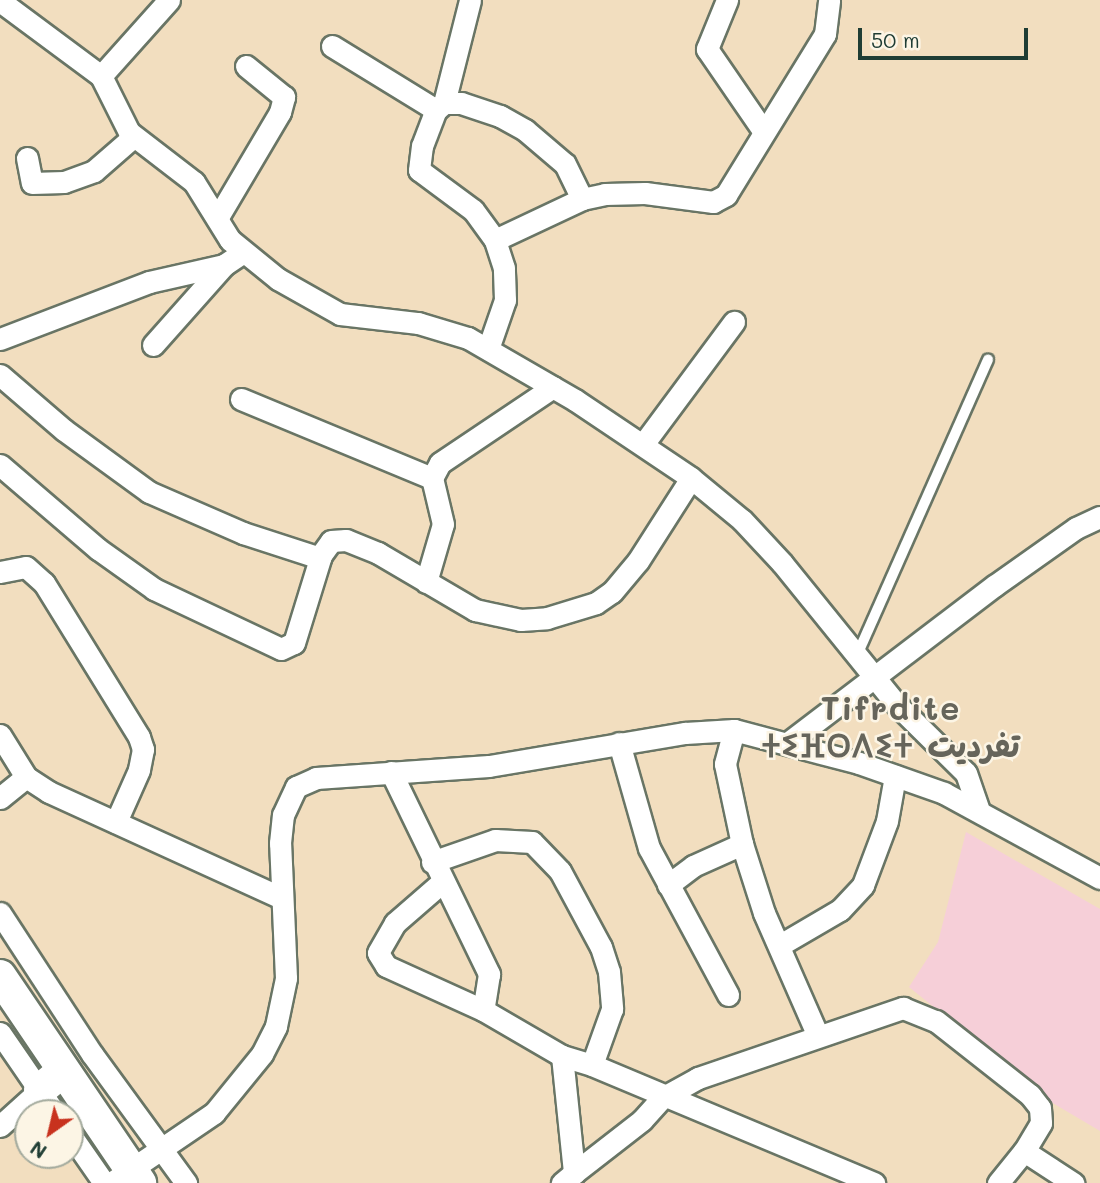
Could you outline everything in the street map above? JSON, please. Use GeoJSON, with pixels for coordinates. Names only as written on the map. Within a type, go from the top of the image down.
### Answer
{"type":"FeatureCollection","features":[{"type":"Feature","properties":{"kind":"main road"},"geometry":{"type":"LineString","coordinates":[[0,976],[53,1091],[121,1180]]}},
{"type":"Feature","properties":{"kind":"street"},"geometry":{"type":"LineString","coordinates":[[101,76],[169,0]]}},
{"type":"Feature","properties":{"kind":"street"},"geometry":{"type":"LineString","coordinates":[[470,0],[440,107],[422,146],[419,170],[473,210],[495,240],[504,268],[505,300],[488,349]]}},
{"type":"Feature","properties":{"kind":"street"},"geometry":{"type":"LineString","coordinates":[[727,0],[706,49],[762,130]]}},
{"type":"Feature","properties":{"kind":"street"},"geometry":{"type":"LineString","coordinates":[[0,1],[101,76],[133,136],[194,182],[242,253],[278,279],[340,314],[432,326],[488,349],[643,443],[742,520],[858,653],[898,706],[966,773],[978,808]]}},
{"type":"Feature","properties":{"kind":"street"},"geometry":{"type":"LineString","coordinates":[[495,240],[582,199],[645,193],[713,202],[726,195],[762,130],[812,57],[835,4]]}},
{"type":"Feature","properties":{"kind":"street"},"geometry":{"type":"LineString","coordinates":[[332,46],[440,107],[472,105],[525,130],[565,164],[582,199]]}},
{"type":"Feature","properties":{"kind":"street"},"geometry":{"type":"LineString","coordinates":[[218,217],[280,113],[284,97],[246,65]]}},
{"type":"Feature","properties":{"kind":"street"},"geometry":{"type":"LineString","coordinates":[[27,158],[32,183],[64,182],[94,171],[133,136]]}},
{"type":"Feature","properties":{"kind":"street"},"geometry":{"type":"LineString","coordinates":[[153,345],[224,265],[242,253]]}},
{"type":"Feature","properties":{"kind":"street"},"geometry":{"type":"LineString","coordinates":[[0,339],[149,282],[224,265]]}},
{"type":"Feature","properties":{"kind":"street"},"geometry":{"type":"LineString","coordinates":[[643,443],[734,322]]}},
{"type":"Feature","properties":{"kind":"street"},"geometry":{"type":"LineString","coordinates":[[0,375],[64,430],[149,492],[243,533],[320,558]]}},
{"type":"Feature","properties":{"kind":"street"},"geometry":{"type":"LineString","coordinates":[[426,582],[443,524],[432,478],[440,463],[554,387]]}},
{"type":"Feature","properties":{"kind":"street"},"geometry":{"type":"LineString","coordinates":[[241,399],[432,478]]}},
{"type":"Feature","properties":{"kind":"street"},"geometry":{"type":"LineString","coordinates":[[0,465],[40,502],[143,582],[281,649],[294,643],[320,558],[331,541],[346,540],[475,610],[495,617],[547,618],[575,611],[612,592],[691,478]]}},
{"type":"Feature","properties":{"kind":"street"},"geometry":{"type":"LineString","coordinates":[[789,742],[874,673],[934,635],[1076,528],[1100,517]]}},
{"type":"Feature","properties":{"kind":"street"},"geometry":{"type":"LineString","coordinates":[[0,572],[26,567],[44,583],[139,737],[139,770],[116,822]]}},
{"type":"Feature","properties":{"kind":"street"},"geometry":{"type":"LineString","coordinates":[[734,730],[725,764],[742,844],[764,913],[818,1035]]}},
{"type":"Feature","properties":{"kind":"street"},"geometry":{"type":"LineString","coordinates":[[84,1147],[121,1180],[231,1097],[262,1054],[276,1026],[286,978],[281,828],[296,787],[316,778],[489,766],[619,743],[734,730],[789,742],[895,776],[978,808],[1100,878]]}},
{"type":"Feature","properties":{"kind":"street"},"geometry":{"type":"LineString","coordinates":[[0,735],[26,777],[116,822],[282,898]]}},
{"type":"Feature","properties":{"kind":"street"},"geometry":{"type":"LineString","coordinates":[[619,743],[637,817],[667,885],[728,995]]}},
{"type":"Feature","properties":{"kind":"street"},"geometry":{"type":"LineString","coordinates":[[391,772],[441,883],[489,974],[484,1010]]}},
{"type":"Feature","properties":{"kind":"street"},"geometry":{"type":"LineString","coordinates":[[780,945],[840,910],[863,885],[887,821],[895,776]]}},
{"type":"Feature","properties":{"kind":"street"},"geometry":{"type":"LineString","coordinates":[[0,798],[26,777]]}},
{"type":"Feature","properties":{"kind":"street"},"geometry":{"type":"LineString","coordinates":[[432,862],[477,844],[522,838],[540,848],[560,871],[601,947],[611,983],[611,1009],[593,1065]]}},
{"type":"Feature","properties":{"kind":"street"},"geometry":{"type":"LineString","coordinates":[[667,885],[693,866],[742,844]]}},
{"type":"Feature","properties":{"kind":"street"},"geometry":{"type":"LineString","coordinates":[[441,883],[395,923],[381,944],[380,960],[484,1010],[562,1056],[593,1065],[662,1098],[874,1183]]}},
{"type":"Feature","properties":{"kind":"street"},"geometry":{"type":"LineString","coordinates":[[0,913],[92,1054],[186,1183]]}},
{"type":"Feature","properties":{"kind":"street"},"geometry":{"type":"LineString","coordinates":[[568,1178],[642,1120],[662,1098],[698,1078],[888,1010],[921,1012],[983,1056],[1038,1104],[1041,1123],[1024,1151],[998,1183]]}},
{"type":"Feature","properties":{"kind":"street"},"geometry":{"type":"LineString","coordinates":[[0,1033],[53,1091],[0,1126]]}},
{"type":"Feature","properties":{"kind":"street"},"geometry":{"type":"LineString","coordinates":[[562,1056],[568,1178]]}},
{"type":"Feature","properties":{"kind":"street"},"geometry":{"type":"LineString","coordinates":[[1024,1151],[1073,1183]]}},
{"type":"Feature","properties":{"kind":"lane"},"geometry":{"type":"LineString","coordinates":[[858,653],[988,359]]}},
{"type":"Feature","properties":{"kind":"shaded area"},"geometry":{"type":"Polygon","coordinates":[[[966,832],[1100,909],[1100,1131],[1051,1102],[909,987],[938,942],[966,832]]]}},
{"type":"Feature","properties":{"kind":"district","name":"Tifrdite ⵜⵉⴼⵔⴷⵉⵜ تفرديت"},"geometry":{"type":"Point","coordinates":[891,726]}}]}
